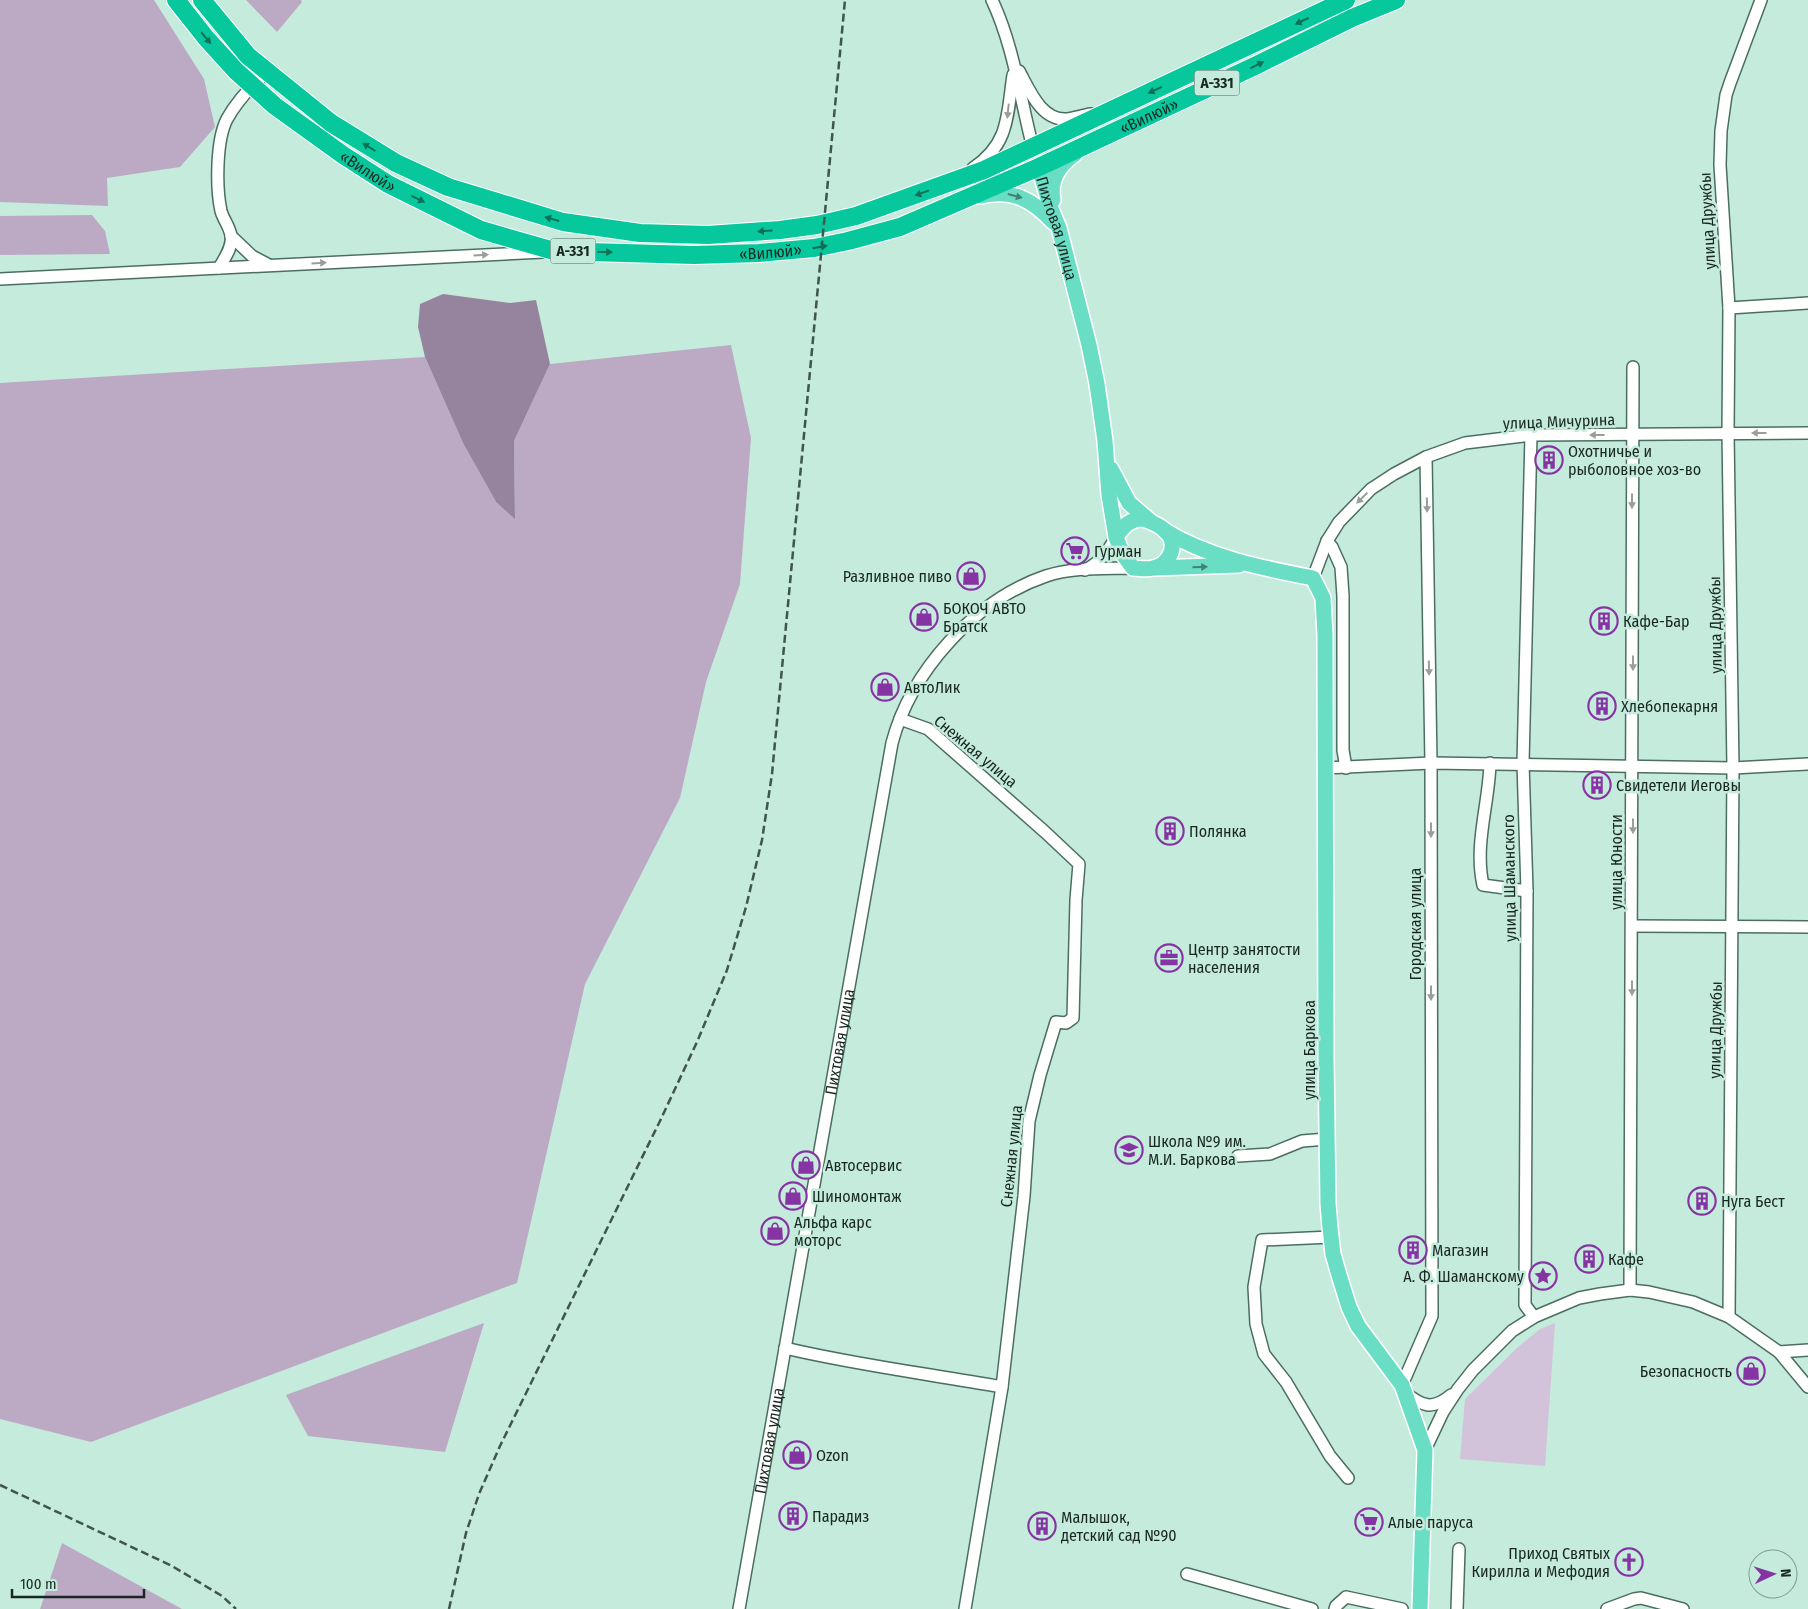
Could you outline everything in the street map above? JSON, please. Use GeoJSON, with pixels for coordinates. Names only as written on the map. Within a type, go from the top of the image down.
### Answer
{"type":"FeatureCollection","features":[{"type":"Feature","properties":{"kind":"highway","name":"«Вилюй»"},"geometry":{"type":"LineString","coordinates":[[176,0],[206,38],[236,71],[283,112],[388,184],[481,230],[554,251],[694,255],[759,253],[814,248],[900,227],[1038,167],[1352,18],[1396,0]]}},
{"type":"Feature","properties":{"kind":"highway","name":"«Вилюй»"},"geometry":{"type":"LineString","coordinates":[[202,0],[248,56],[331,123],[396,164],[448,187],[563,222],[640,234],[708,235],[780,230],[817,225],[856,216],[984,170],[1346,0]]}},
{"type":"Feature","properties":{"kind":"highway","name":"Пихтовая улица"},"geometry":{"type":"LineString","coordinates":[[1032,148],[1038,167]]}},
{"type":"Feature","properties":{"kind":"main road"},"geometry":{"type":"LineString","coordinates":[[1059,228],[1052,195],[1052,186],[1057,171],[1068,159],[1092,141]]}},
{"type":"Feature","properties":{"kind":"main road","name":"Пихтовая улица"},"geometry":{"type":"LineString","coordinates":[[1038,167],[1059,228],[1089,345],[1097,384],[1107,461],[1109,495],[1116,537]]}},
{"type":"Feature","properties":{"kind":"main road"},"geometry":{"type":"LineString","coordinates":[[967,199],[999,194],[1017,196],[1041,210],[1059,228]]}},
{"type":"Feature","properties":{"kind":"main road","name":"Пихтовая улица"},"geometry":{"type":"LineString","coordinates":[[1107,461],[1130,503],[1150,521]]}},
{"type":"Feature","properties":{"kind":"main road"},"geometry":{"type":"LineString","coordinates":[[1246,564],[1133,568],[1122,553],[1116,537],[1130,521],[1139,519],[1150,521],[1187,543],[1246,564],[1313,578]]}},
{"type":"Feature","properties":{"kind":"main road"},"geometry":{"type":"LineString","coordinates":[[1154,568],[1166,561],[1171,553],[1172,541],[1165,531]]}},
{"type":"Feature","properties":{"kind":"main road","name":"улица Баркова"},"geometry":{"type":"LineString","coordinates":[[1313,578],[1323,598],[1325,612],[1327,1139],[1328,1203],[1333,1254],[1343,1290],[1358,1326],[1403,1389],[1425,1450]]}},
{"type":"Feature","properties":{"kind":"main road"},"geometry":{"type":"LineString","coordinates":[[1420,1609],[1425,1450]]}},
{"type":"Feature","properties":{"kind":"street","name":"Пихтовая улица"},"geometry":{"type":"LineString","coordinates":[[992,0],[1001,19],[1014,63],[1032,148]]}},
{"type":"Feature","properties":{"kind":"street","name":"улица Дружбы"},"geometry":{"type":"LineString","coordinates":[[1729,1317],[1733,768],[1728,433],[1729,308],[1721,174],[1721,131],[1726,95],[1761,0]]}},
{"type":"Feature","properties":{"kind":"street"},"geometry":{"type":"LineString","coordinates":[[1014,63],[1040,107],[1046,113],[1058,118],[1067,119],[1116,108]]}},
{"type":"Feature","properties":{"kind":"street"},"geometry":{"type":"LineString","coordinates":[[954,181],[982,162],[998,145],[1007,119],[1014,63]]}},
{"type":"Feature","properties":{"kind":"street"},"geometry":{"type":"LineString","coordinates":[[267,72],[252,85],[227,120],[220,144],[218,176],[221,212],[231,236],[252,256],[270,265]]}},
{"type":"Feature","properties":{"kind":"street"},"geometry":{"type":"LineString","coordinates":[[219,268],[229,249],[231,236]]}},
{"type":"Feature","properties":{"kind":"street"},"geometry":{"type":"LineString","coordinates":[[0,279],[554,251]]}},
{"type":"Feature","properties":{"kind":"street"},"geometry":{"type":"LineString","coordinates":[[1729,308],[1808,303]]}},
{"type":"Feature","properties":{"kind":"street","name":"улица Юности"},"geometry":{"type":"LineString","coordinates":[[1630,1290],[1633,367]]}},
{"type":"Feature","properties":{"kind":"street","name":"улица Мичурина"},"geometry":{"type":"LineString","coordinates":[[1313,578],[1327,541],[1339,522],[1372,489],[1394,474],[1426,457],[1465,444],[1531,435],[1808,433]]}},
{"type":"Feature","properties":{"kind":"street","name":"улица Шаманского"},"geometry":{"type":"LineString","coordinates":[[1531,435],[1523,764],[1527,891],[1525,1305],[1534,1317]]}},
{"type":"Feature","properties":{"kind":"street","name":"Городская улица"},"geometry":{"type":"LineString","coordinates":[[1403,1389],[1432,1316],[1431,763],[1426,457]]}},
{"type":"Feature","properties":{"kind":"street","name":"Пихтовая улица"},"geometry":{"type":"LineString","coordinates":[[1084,570],[1097,563],[1105,555],[1116,537]]}},
{"type":"Feature","properties":{"kind":"street"},"geometry":{"type":"LineString","coordinates":[[1327,541],[1341,566],[1343,750],[1346,768]]}},
{"type":"Feature","properties":{"kind":"street","name":"Пихтовая улица"},"geometry":{"type":"LineString","coordinates":[[739,1609],[892,743],[900,719],[917,686],[934,660],[957,634],[992,604],[1022,585],[1054,574],[1084,570],[1133,568]]}},
{"type":"Feature","properties":{"kind":"street","name":"Снежная улица"},"geometry":{"type":"LineString","coordinates":[[900,719],[928,729],[1079,864],[1076,900],[1073,1018],[1066,1023],[1056,1022],[1029,1121],[1024,1196],[1002,1387],[965,1609]]}},
{"type":"Feature","properties":{"kind":"street"},"geometry":{"type":"LineString","coordinates":[[1325,768],[1431,763],[1733,768],[1808,764]]}},
{"type":"Feature","properties":{"kind":"street"},"geometry":{"type":"LineString","coordinates":[[1490,763],[1488,800],[1481,832],[1480,871],[1483,885],[1527,891]]}},
{"type":"Feature","properties":{"kind":"street"},"geometry":{"type":"LineString","coordinates":[[1632,926],[1808,927]]}},
{"type":"Feature","properties":{"kind":"street"},"geometry":{"type":"LineString","coordinates":[[1238,1156],[1270,1154],[1302,1141],[1327,1139]]}},
{"type":"Feature","properties":{"kind":"street"},"geometry":{"type":"LineString","coordinates":[[1331,1237],[1262,1240],[1254,1287],[1256,1324],[1264,1354],[1286,1382],[1330,1456],[1348,1478]]}},
{"type":"Feature","properties":{"kind":"street"},"geometry":{"type":"LineString","coordinates":[[1425,1450],[1443,1412],[1458,1389],[1473,1370],[1512,1331],[1534,1317],[1579,1298],[1630,1290],[1649,1292],[1693,1302],[1729,1317],[1779,1352],[1808,1387]]}},
{"type":"Feature","properties":{"kind":"street"},"geometry":{"type":"LineString","coordinates":[[784,1348],[1002,1387]]}},
{"type":"Feature","properties":{"kind":"street"},"geometry":{"type":"LineString","coordinates":[[1779,1352],[1808,1350]]}},
{"type":"Feature","properties":{"kind":"street"},"geometry":{"type":"LineString","coordinates":[[1403,1389],[1418,1403],[1427,1406],[1442,1402],[1458,1389]]}},
{"type":"Feature","properties":{"kind":"street"},"geometry":{"type":"LineString","coordinates":[[1457,1609],[1459,1549]]}},
{"type":"Feature","properties":{"kind":"street"},"geometry":{"type":"LineString","coordinates":[[1187,1574],[1312,1609]]}},
{"type":"Feature","properties":{"kind":"street"},"geometry":{"type":"LineString","coordinates":[[1335,1609],[1346,1597],[1402,1609]]}},
{"type":"Feature","properties":{"kind":"street"},"geometry":{"type":"LineString","coordinates":[[1614,1608],[1641,1598],[1683,1609]]}},
{"type":"Feature","properties":{"kind":"shaded area"},"geometry":{"type":"Polygon","coordinates":[[[0,0],[154,0],[204,79],[215,127],[180,167],[107,178],[108,206],[0,202],[0,0]]]}},
{"type":"Feature","properties":{"kind":"shaded area"},"geometry":{"type":"Polygon","coordinates":[[[246,0],[301,0],[302,2],[277,32],[246,0]]]}},
{"type":"Feature","properties":{"kind":"shaded area"},"geometry":{"type":"Polygon","coordinates":[[[92,215],[105,231],[110,254],[0,255],[0,216],[92,215]]]}},
{"type":"Feature","properties":{"kind":"shaded area"},"geometry":{"type":"Polygon","coordinates":[[[443,294],[510,303],[536,300],[550,364],[514,441],[515,519],[496,502],[463,443],[425,357],[418,327],[420,304],[443,294]]]}},
{"type":"Feature","properties":{"kind":"shaded area"},"geometry":{"type":"Polygon","coordinates":[[[731,345],[751,438],[740,584],[706,682],[680,798],[585,984],[517,1283],[91,1442],[0,1419],[0,383],[425,357],[463,443],[496,502],[515,518],[514,441],[550,364],[731,345]]]}},
{"type":"Feature","properties":{"kind":"shaded area"},"geometry":{"type":"Polygon","coordinates":[[[484,1323],[445,1452],[308,1436],[286,1395],[484,1323]]]}},
{"type":"Feature","properties":{"kind":"shaded area"},"geometry":{"type":"Polygon","coordinates":[[[1555,1323],[1545,1466],[1460,1459],[1465,1399],[1517,1348],[1540,1329],[1555,1323]]]}},
{"type":"Feature","properties":{"kind":"shaded area"},"geometry":{"type":"Polygon","coordinates":[[[62,1543],[182,1609],[40,1609],[62,1543]]]}},
{"type":"Feature","properties":{"kind":"railway"},"geometry":{"type":"LineString","coordinates":[[449,1609],[466,1533],[479,1494],[500,1446],[697,1042],[727,970],[746,907],[762,840],[772,774],[845,0]]}},
{"type":"Feature","properties":{"kind":"railway"},"geometry":{"type":"LineString","coordinates":[[0,1485],[172,1566],[222,1596],[236,1609]]}},
{"type":"Feature","properties":{"kind":"place","name":"Охотничье и рыболовное хоз-во"},"geometry":{"type":"Point","coordinates":[1549,460]}},
{"type":"Feature","properties":{"kind":"place","name":"Гурман"},"geometry":{"type":"Point","coordinates":[1075,551]}},
{"type":"Feature","properties":{"kind":"place","name":"Разливное пиво"},"geometry":{"type":"Point","coordinates":[971,576]}},
{"type":"Feature","properties":{"kind":"place","name":"БОКОЧ АВТО Братск"},"geometry":{"type":"Point","coordinates":[924,617]}},
{"type":"Feature","properties":{"kind":"place","name":"Кафе-Бар"},"geometry":{"type":"Point","coordinates":[1604,621]}},
{"type":"Feature","properties":{"kind":"place","name":"АвтоЛик"},"geometry":{"type":"Point","coordinates":[885,687]}},
{"type":"Feature","properties":{"kind":"place","name":"Хлебопекарня"},"geometry":{"type":"Point","coordinates":[1602,706]}},
{"type":"Feature","properties":{"kind":"place","name":"Свидетели Иеговы"},"geometry":{"type":"Point","coordinates":[1597,785]}},
{"type":"Feature","properties":{"kind":"place","name":"Полянка"},"geometry":{"type":"Point","coordinates":[1170,831]}},
{"type":"Feature","properties":{"kind":"place","name":"Центр занятости населения"},"geometry":{"type":"Point","coordinates":[1169,958]}},
{"type":"Feature","properties":{"kind":"place","name":"Школа №9 им. М.И. Баркова"},"geometry":{"type":"Point","coordinates":[1129,1150]}},
{"type":"Feature","properties":{"kind":"place","name":"Автосервис"},"geometry":{"type":"Point","coordinates":[806,1165]}},
{"type":"Feature","properties":{"kind":"place","name":"Шиномонтаж"},"geometry":{"type":"Point","coordinates":[793,1196]}},
{"type":"Feature","properties":{"kind":"place","name":"Нуга Бест"},"geometry":{"type":"Point","coordinates":[1702,1201]}},
{"type":"Feature","properties":{"kind":"place","name":"Альфа карс моторс"},"geometry":{"type":"Point","coordinates":[775,1231]}},
{"type":"Feature","properties":{"kind":"place","name":"Магазин"},"geometry":{"type":"Point","coordinates":[1413,1250]}},
{"type":"Feature","properties":{"kind":"place","name":"Кафе"},"geometry":{"type":"Point","coordinates":[1589,1259]}},
{"type":"Feature","properties":{"kind":"place","name":"А. Ф. Шаманскому"},"geometry":{"type":"Point","coordinates":[1543,1276]}},
{"type":"Feature","properties":{"kind":"place","name":"Безопасность"},"geometry":{"type":"Point","coordinates":[1751,1371]}},
{"type":"Feature","properties":{"kind":"place","name":"Ozon"},"geometry":{"type":"Point","coordinates":[797,1455]}},
{"type":"Feature","properties":{"kind":"place","name":"Парадиз"},"geometry":{"type":"Point","coordinates":[793,1516]}},
{"type":"Feature","properties":{"kind":"place","name":"Алые паруса"},"geometry":{"type":"Point","coordinates":[1369,1522]}},
{"type":"Feature","properties":{"kind":"place","name":"Малышок, детский сад №90"},"geometry":{"type":"Point","coordinates":[1042,1526]}},
{"type":"Feature","properties":{"kind":"place","name":"Приход Святых Кирилла и Мефодия"},"geometry":{"type":"Point","coordinates":[1629,1562]}}]}
